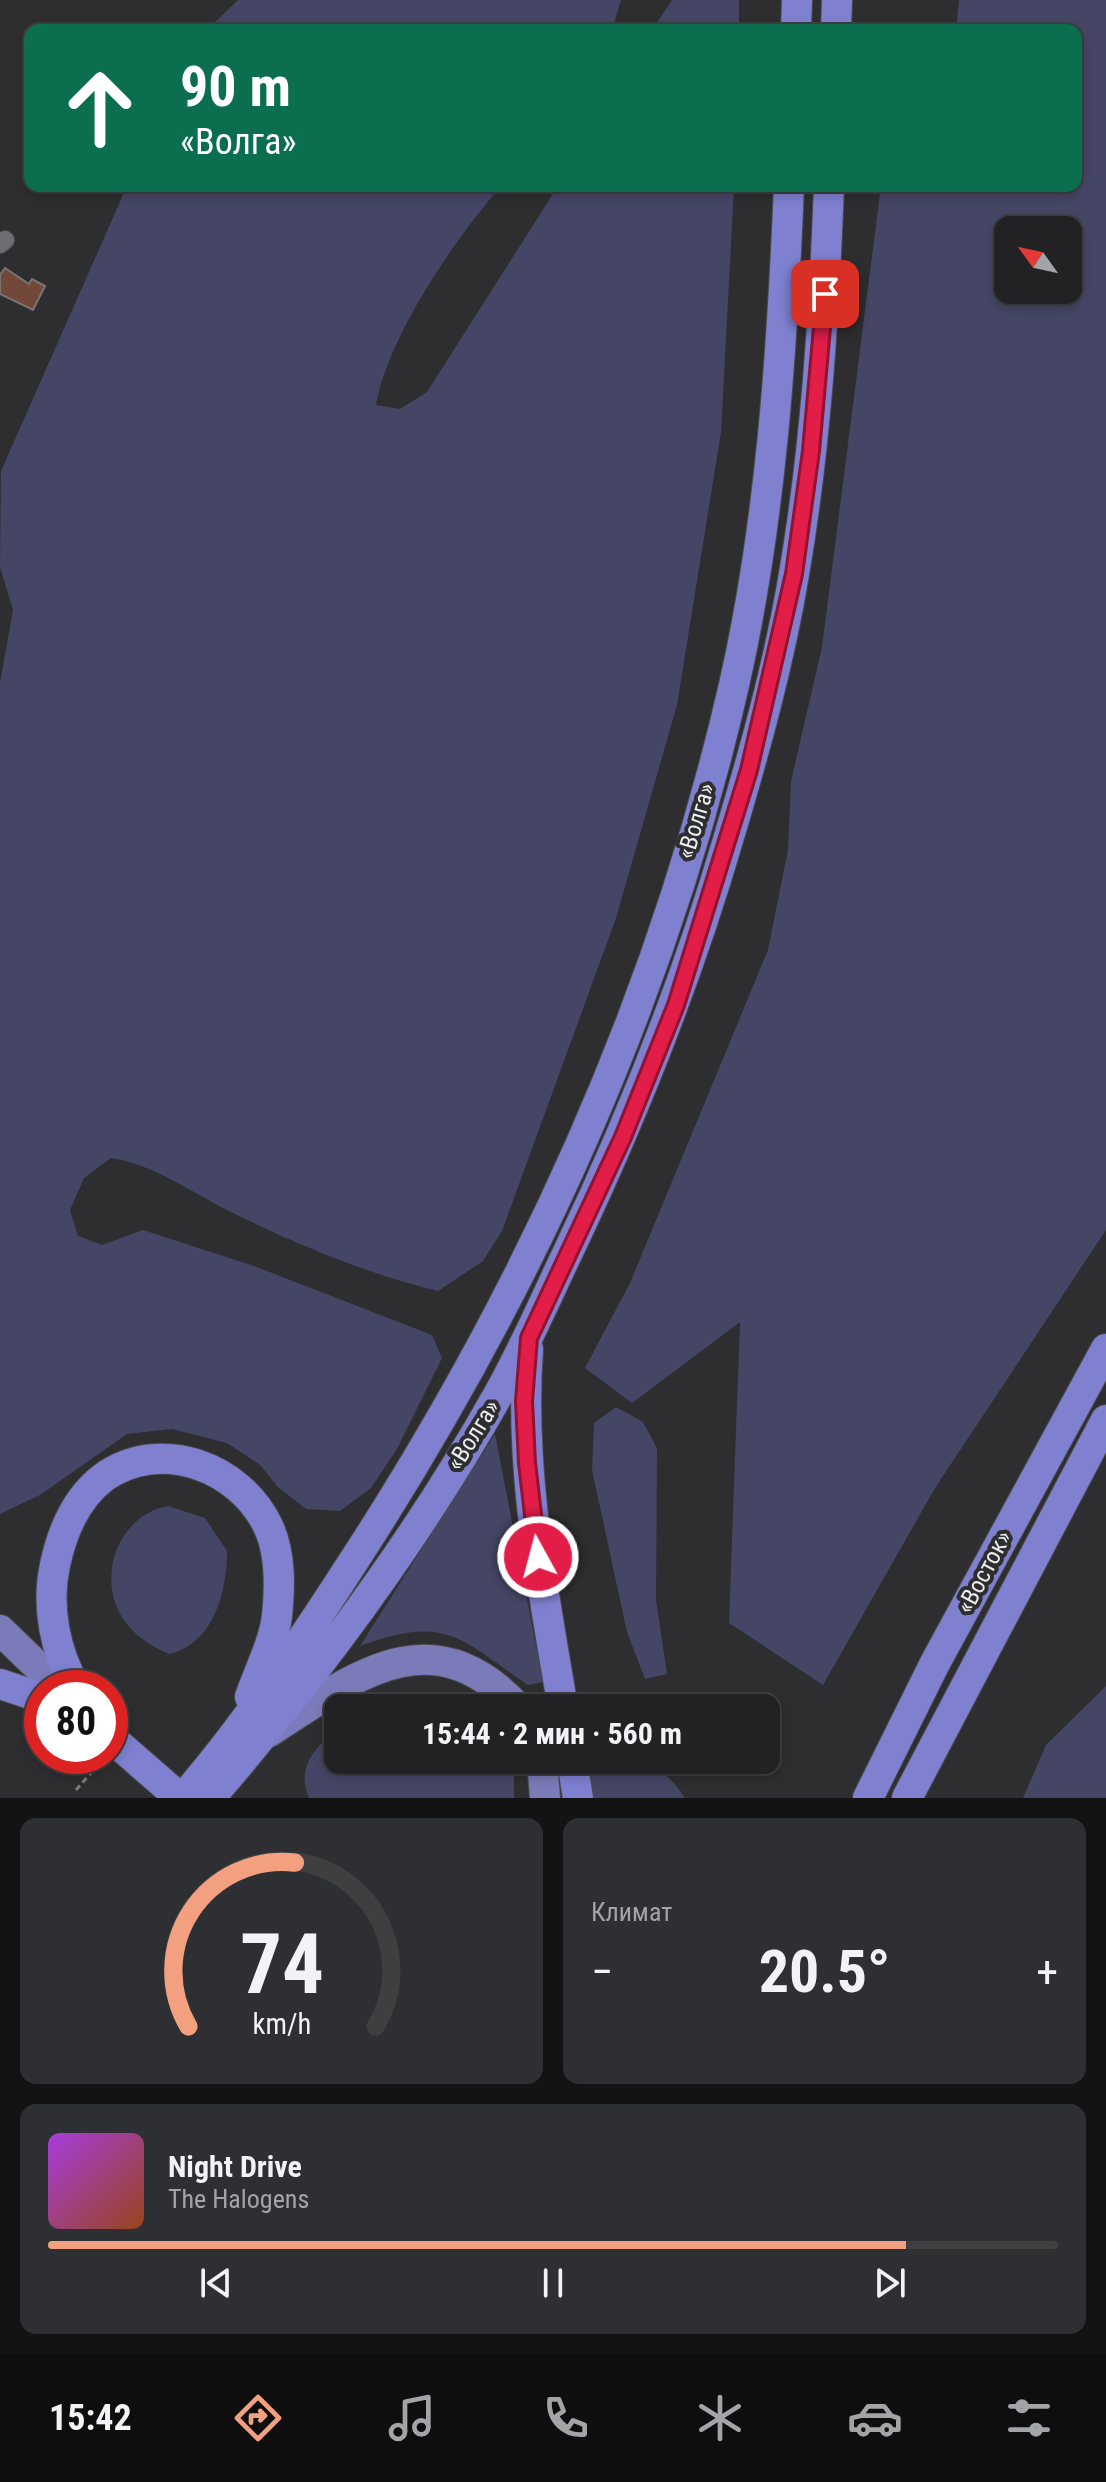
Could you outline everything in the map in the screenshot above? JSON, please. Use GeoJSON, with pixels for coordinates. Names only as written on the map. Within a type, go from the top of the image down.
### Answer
{"type":"FeatureCollection","features":[{"type":"Feature","properties":{"kind":"highway"},"geometry":{"type":"LineString","coordinates":[[796,24],[797,0]]}},
{"type":"Feature","properties":{"kind":"highway"},"geometry":{"type":"LineString","coordinates":[[836,24],[837,0]]}},
{"type":"Feature","properties":{"kind":"highway","name":"«Волга»"},"geometry":{"type":"LineString","coordinates":[[210,1798],[407,1480],[476,1359],[598,1110],[642,998],[716,756],[752,588],[775,412],[789,192]]}},
{"type":"Feature","properties":{"kind":"highway","name":"«Волга»"},"geometry":{"type":"LineString","coordinates":[[251,1735],[338,1639],[437,1494],[529,1338],[618,1146],[671,1019],[749,770],[788,605],[819,376],[829,192]]}},
{"type":"Feature","properties":{"kind":"highway"},"geometry":{"type":"LineString","coordinates":[[529,1338],[524,1401],[527,1463],[561,1694]]}},
{"type":"Feature","properties":{"kind":"highway","name":"«Восток»"},"geometry":{"type":"LineString","coordinates":[[868,1798],[935,1663],[1106,1349]]}},
{"type":"Feature","properties":{"kind":"highway","name":"«Восток»"},"geometry":{"type":"LineString","coordinates":[[907,1798],[1106,1420]]}},
{"type":"Feature","properties":{"kind":"highway"},"geometry":{"type":"LineString","coordinates":[[68,1670],[57,1644],[51,1583],[58,1550],[77,1505],[105,1477],[134,1464],[167,1458],[193,1461],[213,1469],[247,1495],[269,1527],[279,1568],[277,1620],[251,1735],[182,1798],[128,1758]]}},
{"type":"Feature","properties":{"kind":"highway"},"geometry":{"type":"LineString","coordinates":[[0,1684],[24,1692]]}},
{"type":"Feature","properties":{"kind":"highway"},"geometry":{"type":"LineString","coordinates":[[574,1774],[578,1798]]}},
{"type":"Feature","properties":{"kind":"main road"},"geometry":{"type":"LineString","coordinates":[[0,1630],[41,1670]]}},
{"type":"Feature","properties":{"kind":"main road"},"geometry":{"type":"LineString","coordinates":[[325,1694],[385,1664],[427,1660],[467,1668],[496,1684],[505,1694]]}},
{"type":"Feature","properties":{"kind":"main road"},"geometry":{"type":"LineString","coordinates":[[251,1735],[324,1694]]}},
{"type":"Feature","properties":{"kind":"main road"},"geometry":{"type":"LineString","coordinates":[[543,1774],[545,1798]]}},
{"type":"Feature","properties":{"kind":"path"},"geometry":{"type":"LineString","coordinates":[[76,1790],[88,1774]]}},
{"type":"Feature","properties":{"kind":"shaded area"},"geometry":{"type":"Polygon","coordinates":[[[238,0],[621,0],[614,24],[213,24],[238,0]]]}},
{"type":"Feature","properties":{"kind":"shaded area"},"geometry":{"type":"Polygon","coordinates":[[[672,0],[739,0],[739,24],[656,24],[672,0]]]}},
{"type":"Feature","properties":{"kind":"shaded area"},"geometry":{"type":"Polygon","coordinates":[[[959,0],[1106,0],[1106,1230],[935,1488],[823,1685],[729,1623],[740,1322],[632,1403],[585,1368],[630,1283],[768,950],[788,850],[791,781],[822,647],[880,192],[1082,192],[1082,24],[957,24],[959,0]]]}},
{"type":"Feature","properties":{"kind":"shaded area"},"geometry":{"type":"Polygon","coordinates":[[[124,192],[496,192],[444,260],[394,349],[376,405],[400,409],[427,392],[554,192],[734,192],[721,432],[677,705],[616,918],[502,1231],[483,1261],[438,1291],[412,1284],[308,1247],[233,1213],[159,1173],[111,1158],[84,1178],[70,1210],[78,1236],[102,1245],[143,1230],[254,1266],[432,1335],[442,1358],[397,1449],[371,1488],[340,1511],[306,1509],[278,1487],[260,1465],[227,1443],[172,1429],[127,1434],[40,1495],[0,1514],[0,683],[13,610],[0,567],[1,471],[124,192]]]}},
{"type":"Feature","properties":{"kind":"shaded area"},"geometry":{"type":"Polygon","coordinates":[[[616,1407],[643,1422],[657,1448],[656,1600],[667,1674],[645,1679],[627,1632],[592,1470],[594,1423],[616,1407]]]}},
{"type":"Feature","properties":{"kind":"shaded area"},"geometry":{"type":"Polygon","coordinates":[[[495,1434],[543,1682],[528,1685],[451,1636],[413,1632],[360,1646],[495,1434]]]}},
{"type":"Feature","properties":{"kind":"shaded area"},"geometry":{"type":"Polygon","coordinates":[[[168,1506],[205,1518],[227,1551],[221,1599],[215,1614],[197,1639],[169,1654],[144,1640],[128,1626],[116,1603],[112,1586],[116,1551],[124,1535],[151,1512],[168,1506]]]}},
{"type":"Feature","properties":{"kind":"shaded area"},"geometry":{"type":"Polygon","coordinates":[[[1106,1686],[1106,1798],[1023,1798],[1046,1745],[1106,1686]]]}},
{"type":"Feature","properties":{"kind":"shaded area"},"geometry":{"type":"Polygon","coordinates":[[[324,1741],[324,1774],[514,1774],[514,1798],[309,1798],[306,1768],[324,1741]]]}},
{"type":"Feature","properties":{"kind":"shaded area"},"geometry":{"type":"Polygon","coordinates":[[[589,1774],[664,1774],[685,1798],[593,1798],[589,1774]]]}},
{"type":"Feature","properties":{"kind":"building"},"geometry":{"type":"Polygon","coordinates":[[[5,268],[29,284],[32,279],[45,286],[33,310],[0,294],[0,275],[5,268]]]}},
{"type":"Feature","properties":{"kind":"route"},"geometry":{"type":"LineString","coordinates":[[538,1557],[527,1463],[524,1401],[529,1338],[644,1089],[676,1005],[749,770],[794,574],[811,451],[825,294]]}}]}
